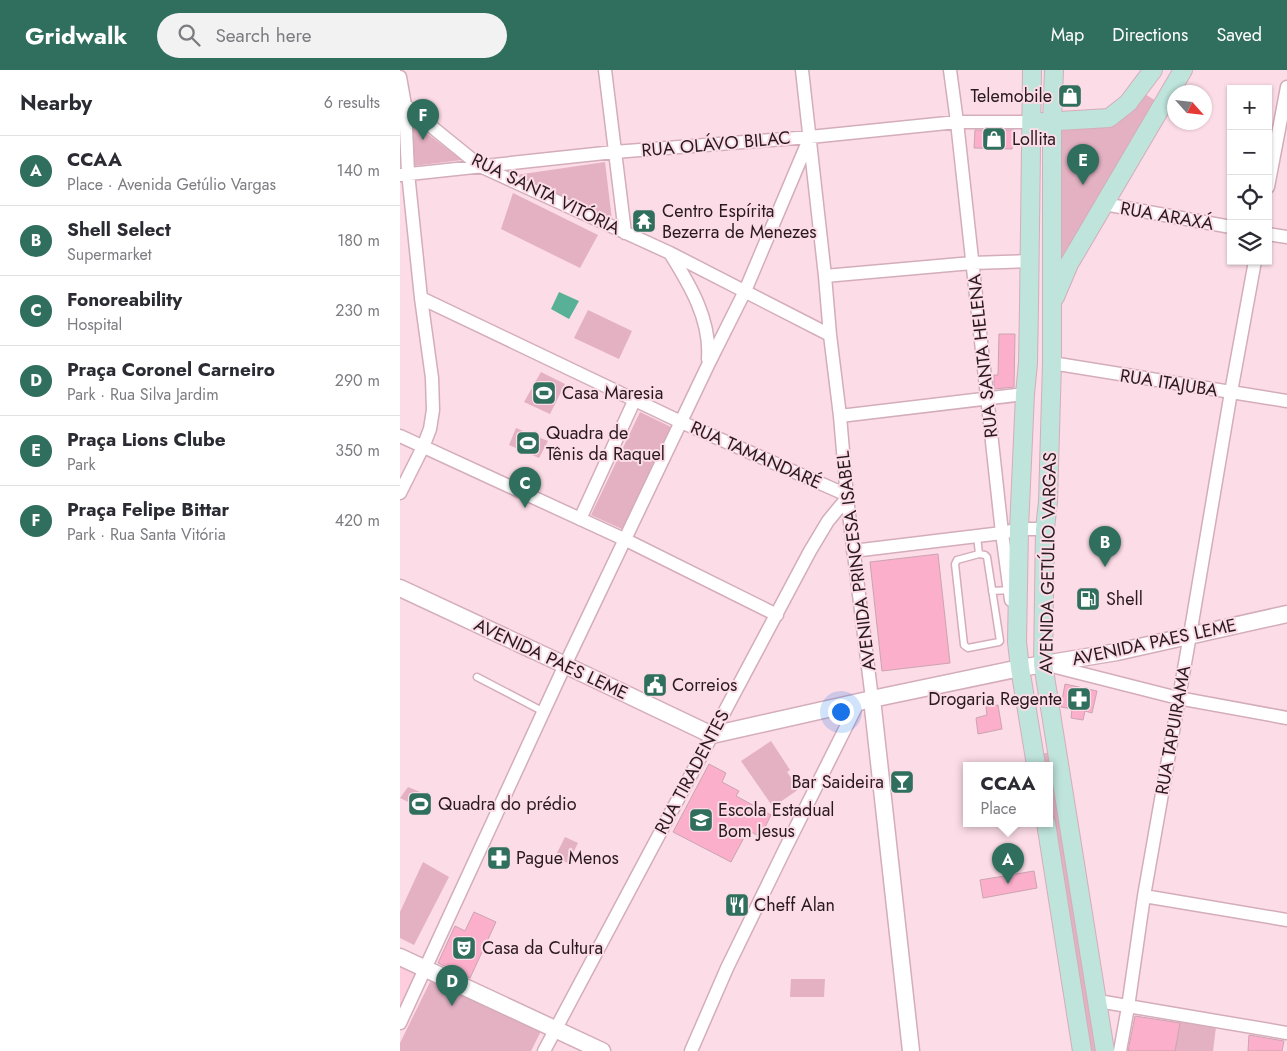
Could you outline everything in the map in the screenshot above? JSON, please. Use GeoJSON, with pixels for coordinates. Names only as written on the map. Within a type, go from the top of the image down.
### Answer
{"type":"FeatureCollection","features":[{"type":"Feature","properties":{"kind":"main road","name":"AVENIDA GETÚLIO VARGAS"},"geometry":{"type":"LineString","coordinates":[[1032,70],[1031,261],[1028,363],[1011,531],[1017,642],[1036,762]]}},
{"type":"Feature","properties":{"kind":"main road","name":"AVENIDA GETÚLIO VARGAS"},"geometry":{"type":"LineString","coordinates":[[1054,70],[1052,122],[1052,363],[1048,501],[1045,529],[1043,664],[1106,1051]]}},
{"type":"Feature","properties":{"kind":"main road"},"geometry":{"type":"LineString","coordinates":[[1032,122],[1110,118],[1128,103],[1153,70]]}},
{"type":"Feature","properties":{"kind":"main road"},"geometry":{"type":"LineString","coordinates":[[1052,304],[1069,264],[1183,70]]}},
{"type":"Feature","properties":{"kind":"main road"},"geometry":{"type":"LineString","coordinates":[[1030,306],[1037,322],[1051,328]]}},
{"type":"Feature","properties":{"kind":"main road"},"geometry":{"type":"LineString","coordinates":[[1047,827],[1082,1051]]}},
{"type":"Feature","properties":{"kind":"main road"},"geometry":{"type":"LineString","coordinates":[[1051,852],[1055,864],[1061,870],[1068,869],[1072,863],[1073,851]]}},
{"type":"Feature","properties":{"kind":"main road"},"geometry":{"type":"LineString","coordinates":[[1062,928],[1063,912],[1067,909],[1077,911],[1082,915],[1086,925]]}},
{"type":"Feature","properties":{"kind":"street"},"geometry":{"type":"LineString","coordinates":[[605,70],[625,233]]}},
{"type":"Feature","properties":{"kind":"street","name":"AVENIDA PRINCESA ISABEL"},"geometry":{"type":"LineString","coordinates":[[802,70],[840,416],[865,701],[911,1051]]}},
{"type":"Feature","properties":{"kind":"street","name":"RUA SANTA HELENA"},"geometry":{"type":"LineString","coordinates":[[950,70],[988,399],[1011,531],[1010,590],[1017,642]]}},
{"type":"Feature","properties":{"kind":"street"},"geometry":{"type":"LineString","coordinates":[[400,77],[405,105],[404,174],[432,378],[433,410],[430,429],[423,447],[400,493]]}},
{"type":"Feature","properties":{"kind":"street"},"geometry":{"type":"LineString","coordinates":[[1270,175],[1287,87]]}},
{"type":"Feature","properties":{"kind":"street","name":"RUA SANTA VITÓRIA"},"geometry":{"type":"LineString","coordinates":[[405,105],[480,166],[670,253],[830,334]]}},
{"type":"Feature","properties":{"kind":"street","name":"RUA OLÁVO BILAC"},"geometry":{"type":"LineString","coordinates":[[404,174],[614,152],[810,137],[957,122],[1032,122]]}},
{"type":"Feature","properties":{"kind":"street"},"geometry":{"type":"LineString","coordinates":[[400,1023],[565,665],[708,365],[745,292],[810,137]]}},
{"type":"Feature","properties":{"kind":"street","name":"RUA ARAXÁ"},"geometry":{"type":"LineString","coordinates":[[1104,204],[1227,226]]}},
{"type":"Feature","properties":{"kind":"street"},"geometry":{"type":"LineString","coordinates":[[1272,235],[1287,237]]}},
{"type":"Feature","properties":{"kind":"street"},"geometry":{"type":"LineString","coordinates":[[670,253],[696,299],[709,347],[708,365]]}},
{"type":"Feature","properties":{"kind":"street"},"geometry":{"type":"LineString","coordinates":[[825,276],[972,263],[1031,261]]}},
{"type":"Feature","properties":{"kind":"street","name":"RUA TAPUIRAMA"},"geometry":{"type":"LineString","coordinates":[[1120,1051],[1144,896],[1254,265]]}},
{"type":"Feature","properties":{"kind":"street","name":"RUA TAMANDARÉ"},"geometry":{"type":"LineString","coordinates":[[421,298],[681,422],[847,496]]}},
{"type":"Feature","properties":{"kind":"street","name":"RUA ITAJUBA"},"geometry":{"type":"LineString","coordinates":[[1052,363],[1287,401]]}},
{"type":"Feature","properties":{"kind":"street"},"geometry":{"type":"LineString","coordinates":[[840,416],[1025,394]]}},
{"type":"Feature","properties":{"kind":"street"},"geometry":{"type":"LineString","coordinates":[[580,519],[635,399]]}},
{"type":"Feature","properties":{"kind":"street"},"geometry":{"type":"LineString","coordinates":[[400,436],[626,540],[777,615]]}},
{"type":"Feature","properties":{"kind":"street","name":"RUA TIRADENTES"},"geometry":{"type":"LineString","coordinates":[[544,1051],[810,551],[828,521],[847,496]]}},
{"type":"Feature","properties":{"kind":"street"},"geometry":{"type":"LineString","coordinates":[[853,551],[1011,531],[1045,529]]}},
{"type":"Feature","properties":{"kind":"street","name":"AVENIDA PAES LEME"},"geometry":{"type":"LineString","coordinates":[[400,588],[712,735],[1020,668],[1117,652],[1287,614]]}},
{"type":"Feature","properties":{"kind":"street"},"geometry":{"type":"LineString","coordinates":[[1043,664],[1178,698],[1287,718]]}},
{"type":"Feature","properties":{"kind":"street"},"geometry":{"type":"LineString","coordinates":[[691,1051],[727,968],[780,857],[865,701]]}},
{"type":"Feature","properties":{"kind":"street"},"geometry":{"type":"LineString","coordinates":[[1144,896],[1287,920]]}},
{"type":"Feature","properties":{"kind":"street"},"geometry":{"type":"LineString","coordinates":[[400,957],[602,1051]]}},
{"type":"Feature","properties":{"kind":"street"},"geometry":{"type":"LineString","coordinates":[[1098,1001],[1287,1033]]}},
{"type":"Feature","properties":{"kind":"lane"},"geometry":{"type":"LineString","coordinates":[[977,536],[979,554]]}},
{"type":"Feature","properties":{"kind":"lane"},"geometry":{"type":"LineString","coordinates":[[979,554],[987,557],[1000,641],[968,648],[964,645],[955,564],[957,560],[979,554]]}},
{"type":"Feature","properties":{"kind":"lane"},"geometry":{"type":"LineString","coordinates":[[992,591],[1010,590]]}},
{"type":"Feature","properties":{"kind":"lane"},"geometry":{"type":"LineString","coordinates":[[477,677],[544,712]]}},
{"type":"Feature","properties":{"kind":"shaded area"},"geometry":{"type":"Polygon","coordinates":[[[1138,90],[1163,105],[1052,304],[1052,123],[1109,118],[1138,90]]]}},
{"type":"Feature","properties":{"kind":"shaded area"},"geometry":{"type":"Polygon","coordinates":[[[409,120],[462,160],[413,166],[409,120]]]}},
{"type":"Feature","properties":{"kind":"shaded area"},"geometry":{"type":"Polygon","coordinates":[[[605,162],[612,220],[516,175],[605,162]]]}},
{"type":"Feature","properties":{"kind":"shaded area"},"geometry":{"type":"Polygon","coordinates":[[[513,193],[598,235],[580,268],[501,229],[513,193]]]}},
{"type":"Feature","properties":{"kind":"shaded area"},"geometry":{"type":"Polygon","coordinates":[[[559,292],[579,301],[569,319],[551,309],[559,292]]]}},
{"type":"Feature","properties":{"kind":"shaded area"},"geometry":{"type":"Polygon","coordinates":[[[588,310],[632,331],[619,359],[574,338],[588,310]]]}},
{"type":"Feature","properties":{"kind":"shaded area","name":"Casa Maresia"},"geometry":{"type":"Polygon","coordinates":[[[541,372],[565,384],[550,414],[524,402],[541,372]]]}},
{"type":"Feature","properties":{"kind":"shaded area"},"geometry":{"type":"Polygon","coordinates":[[[640,412],[673,428],[624,530],[591,515],[640,412]]]}},
{"type":"Feature","properties":{"kind":"shaded area","name":"Quadra de Tênis da Raquel"},"geometry":{"type":"Polygon","coordinates":[[[516,428],[548,441],[539,458],[509,445],[516,428]]]}},
{"type":"Feature","properties":{"kind":"shaded area","name":"Escola Estadual Bom Jesus"},"geometry":{"type":"Polygon","coordinates":[[[771,741],[790,770],[787,772],[799,789],[773,807],[741,761],[771,741]]]}},
{"type":"Feature","properties":{"kind":"shaded area"},"geometry":{"type":"Polygon","coordinates":[[[1051,752],[1053,762],[1041,762],[1040,754],[1051,752]]]}},
{"type":"Feature","properties":{"kind":"shaded area"},"geometry":{"type":"Polygon","coordinates":[[[1053,765],[1097,1051],[1086,1051],[1051,827],[1053,827],[1053,765]]]}},
{"type":"Feature","properties":{"kind":"shaded area","name":"Quadra do prédio"},"geometry":{"type":"Polygon","coordinates":[[[408,787],[430,796],[425,810],[400,798],[408,787]]]}},
{"type":"Feature","properties":{"kind":"shaded area"},"geometry":{"type":"Polygon","coordinates":[[[565,837],[578,843],[568,863],[555,857],[565,837]]]}},
{"type":"Feature","properties":{"kind":"shaded area"},"geometry":{"type":"Polygon","coordinates":[[[423,862],[449,877],[414,945],[400,938],[400,912],[423,862]]]}},
{"type":"Feature","properties":{"kind":"shaded area"},"geometry":{"type":"Polygon","coordinates":[[[400,961],[420,971],[400,1013],[400,961]]]}},
{"type":"Feature","properties":{"kind":"shaded area"},"geometry":{"type":"Polygon","coordinates":[[[791,979],[825,979],[824,997],[790,997],[791,979]]]}},
{"type":"Feature","properties":{"kind":"shaded area"},"geometry":{"type":"Polygon","coordinates":[[[431,980],[541,1031],[531,1051],[400,1051],[400,1043],[431,980]]]}},
{"type":"Feature","properties":{"kind":"shaded area"},"geometry":{"type":"Polygon","coordinates":[[[1180,1021],[1216,1027],[1213,1051],[1175,1051],[1180,1021]]]}},
{"type":"Feature","properties":{"kind":"building","name":"Lollita"},"geometry":{"type":"Polygon","coordinates":[[[975,130],[1014,130],[1012,149],[974,148],[975,130]]]}},
{"type":"Feature","properties":{"kind":"building"},"geometry":{"type":"Polygon","coordinates":[[[999,334],[1015,334],[1014,387],[994,389],[994,375],[998,375],[999,334]]]}},
{"type":"Feature","properties":{"kind":"building"},"geometry":{"type":"Polygon","coordinates":[[[938,554],[950,663],[882,671],[870,562],[938,554]]]}},
{"type":"Feature","properties":{"kind":"building","name":"Drogaria Regente"},"geometry":{"type":"Polygon","coordinates":[[[1065,684],[1097,691],[1092,713],[1085,711],[1083,720],[1071,718],[1072,709],[1061,707],[1065,684]]]}},
{"type":"Feature","properties":{"kind":"building"},"geometry":{"type":"Polygon","coordinates":[[[998,705],[1002,729],[978,734],[976,718],[987,715],[986,707],[998,705]]]}},
{"type":"Feature","properties":{"kind":"building","name":"Escola Estadual Bom Jesus"},"geometry":{"type":"Polygon","coordinates":[[[709,764],[726,773],[722,782],[739,791],[736,796],[771,815],[760,837],[748,830],[731,862],[673,832],[709,764]]]}},
{"type":"Feature","properties":{"kind":"building"},"geometry":{"type":"Polygon","coordinates":[[[1034,871],[1037,888],[983,898],[980,880],[1034,871]]]}},
{"type":"Feature","properties":{"kind":"building","name":"Casa da Cultura"},"geometry":{"type":"Polygon","coordinates":[[[474,912],[496,922],[470,978],[438,963],[455,926],[465,931],[474,912]]]}},
{"type":"Feature","properties":{"kind":"building"},"geometry":{"type":"Polygon","coordinates":[[[1135,1016],[1180,1023],[1175,1051],[1128,1051],[1135,1016]]]}},
{"type":"Feature","properties":{"kind":"building"},"geometry":{"type":"Polygon","coordinates":[[[1249,1035],[1284,1041],[1282,1051],[1248,1051],[1249,1035]]]}},
{"type":"Feature","properties":{"kind":"place","name":"Telemobile"},"geometry":{"type":"Point","coordinates":[1070,96]}},
{"type":"Feature","properties":{"kind":"place","name":"Lollita"},"geometry":{"type":"Point","coordinates":[994,139]}},
{"type":"Feature","properties":{"kind":"place","name":"Praça Felipe Bittar"},"geometry":{"type":"Point","coordinates":[423,140]}},
{"type":"Feature","properties":{"kind":"place","name":"Praça Lions Clube"},"geometry":{"type":"Point","coordinates":[1083,185]}},
{"type":"Feature","properties":{"kind":"place","name":"Centro Espírita Bezerra de Menezes"},"geometry":{"type":"Point","coordinates":[644,221]}},
{"type":"Feature","properties":{"kind":"place","name":"Casa Maresia"},"geometry":{"type":"Point","coordinates":[544,393]}},
{"type":"Feature","properties":{"kind":"place","name":"Quadra de Tênis da Raquel"},"geometry":{"type":"Point","coordinates":[528,443]}},
{"type":"Feature","properties":{"kind":"place","name":"Fonoreability"},"geometry":{"type":"Point","coordinates":[525,508]}},
{"type":"Feature","properties":{"kind":"place","name":"Shell Select"},"geometry":{"type":"Point","coordinates":[1105,567]}},
{"type":"Feature","properties":{"kind":"place","name":"Shell"},"geometry":{"type":"Point","coordinates":[1088,599]}},
{"type":"Feature","properties":{"kind":"place","name":"Correios"},"geometry":{"type":"Point","coordinates":[655,685]}},
{"type":"Feature","properties":{"kind":"place","name":"Drogaria Regente"},"geometry":{"type":"Point","coordinates":[1079,699]}},
{"type":"Feature","properties":{"kind":"place","name":"Bar Saideira"},"geometry":{"type":"Point","coordinates":[902,782]}},
{"type":"Feature","properties":{"kind":"place","name":"Quadra do prédio"},"geometry":{"type":"Point","coordinates":[420,804]}},
{"type":"Feature","properties":{"kind":"place","name":"Escola Estadual Bom Jesus"},"geometry":{"type":"Point","coordinates":[701,820]}},
{"type":"Feature","properties":{"kind":"place","name":"Pague Menos"},"geometry":{"type":"Point","coordinates":[499,858]}},
{"type":"Feature","properties":{"kind":"place","name":"CCAA"},"geometry":{"type":"Point","coordinates":[1008,884]}},
{"type":"Feature","properties":{"kind":"place","name":"Cheff Alan"},"geometry":{"type":"Point","coordinates":[737,905]}},
{"type":"Feature","properties":{"kind":"place","name":"Casa da Cultura"},"geometry":{"type":"Point","coordinates":[464,948]}},
{"type":"Feature","properties":{"kind":"place","name":"Praça Coronel Carneiro"},"geometry":{"type":"Point","coordinates":[452,1006]}}]}
